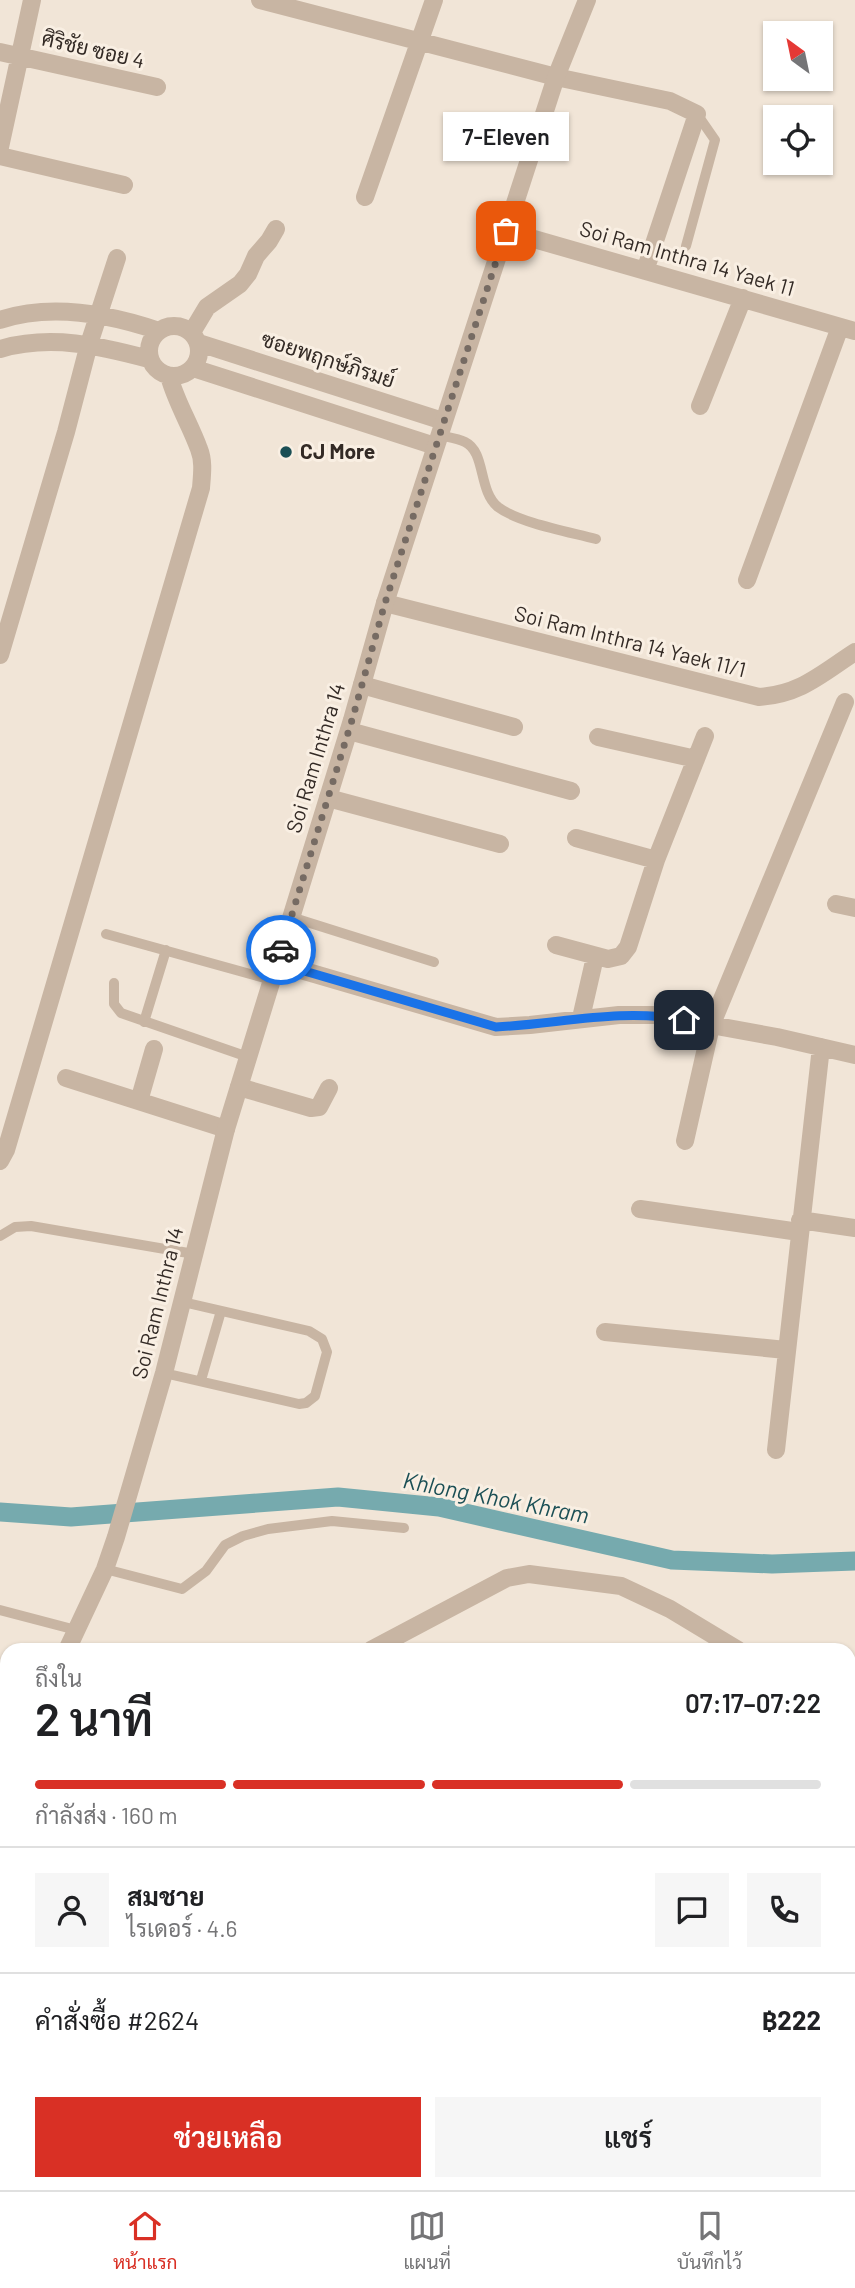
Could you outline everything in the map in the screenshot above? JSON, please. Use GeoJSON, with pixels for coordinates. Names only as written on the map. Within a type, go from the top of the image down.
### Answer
{"type":"FeatureCollection","features":[{"type":"Feature","properties":{"kind":"street"},"geometry":{"type":"LineString","coordinates":[[0,147],[32,0]]}},
{"type":"Feature","properties":{"kind":"street"},"geometry":{"type":"LineString","coordinates":[[260,0],[302,5],[419,41],[556,77],[670,101],[697,114],[645,271]]}},
{"type":"Feature","properties":{"kind":"street"},"geometry":{"type":"LineString","coordinates":[[365,197],[434,0]]}},
{"type":"Feature","properties":{"kind":"street","name":"Soi Ram Inthra 14"},"geometry":{"type":"LineString","coordinates":[[70,1643],[105,1569],[116,1537],[164,1373],[226,1129],[349,731],[385,603],[556,77],[587,0]]}},
{"type":"Feature","properties":{"kind":"street","name":"ศิริชัย ซอย 4"},"geometry":{"type":"LineString","coordinates":[[0,52],[157,87]]}},
{"type":"Feature","properties":{"kind":"street"},"geometry":{"type":"LineString","coordinates":[[0,156],[124,185]]}},
{"type":"Feature","properties":{"kind":"street"},"geometry":{"type":"LineString","coordinates":[[159,331],[152,338],[148,349],[149,359],[157,370],[169,376],[182,376],[193,368],[200,356],[195,338],[207,307],[240,284],[276,229]]}},
{"type":"Feature","properties":{"kind":"street","name":"Soi Ram Inthra 14 Yaek 11"},"geometry":{"type":"LineString","coordinates":[[506,231],[847,329]]}},
{"type":"Feature","properties":{"kind":"street"},"geometry":{"type":"LineString","coordinates":[[0,655],[89,344],[117,258]]}},
{"type":"Feature","properties":{"kind":"street"},"geometry":{"type":"LineString","coordinates":[[700,406],[743,298]]}},
{"type":"Feature","properties":{"kind":"street","name":"ซอยพฤกษ์ภิรมย์"},"geometry":{"type":"LineString","coordinates":[[0,320],[38,313],[76,312],[99,315],[159,331],[169,326],[181,326],[195,338],[439,434]]}},
{"type":"Feature","properties":{"kind":"street"},"geometry":{"type":"LineString","coordinates":[[747,580],[847,329]]}},
{"type":"Feature","properties":{"kind":"street"},"geometry":{"type":"LineString","coordinates":[[0,349],[49,342],[89,344],[149,359]]}},
{"type":"Feature","properties":{"kind":"street"},"geometry":{"type":"LineString","coordinates":[[193,368],[439,434]]}},
{"type":"Feature","properties":{"kind":"street"},"geometry":{"type":"LineString","coordinates":[[0,1161],[10,1137],[201,488],[203,467],[200,450],[175,398],[169,376]]}},
{"type":"Feature","properties":{"kind":"street","name":"Soi Ram Inthra 14 Yaek 11/1"},"geometry":{"type":"LineString","coordinates":[[385,603],[759,698],[781,695],[807,684],[855,652]]}},
{"type":"Feature","properties":{"kind":"street"},"geometry":{"type":"LineString","coordinates":[[362,685],[514,727]]}},
{"type":"Feature","properties":{"kind":"street"},"geometry":{"type":"LineString","coordinates":[[685,1141],[711,1026],[845,702]]}},
{"type":"Feature","properties":{"kind":"street"},"geometry":{"type":"LineString","coordinates":[[349,731],[571,791]]}},
{"type":"Feature","properties":{"kind":"street"},"geometry":{"type":"LineString","coordinates":[[555,945],[608,959],[621,956],[628,947],[656,860],[705,736]]}},
{"type":"Feature","properties":{"kind":"street"},"geometry":{"type":"LineString","coordinates":[[598,737],[696,758]]}},
{"type":"Feature","properties":{"kind":"street"},"geometry":{"type":"LineString","coordinates":[[328,798],[500,844]]}},
{"type":"Feature","properties":{"kind":"street"},"geometry":{"type":"LineString","coordinates":[[576,838],[656,860]]}},
{"type":"Feature","properties":{"kind":"street"},"geometry":{"type":"LineString","coordinates":[[836,904],[855,908]]}},
{"type":"Feature","properties":{"kind":"street"},"geometry":{"type":"LineString","coordinates":[[580,1018],[595,957]]}},
{"type":"Feature","properties":{"kind":"street"},"geometry":{"type":"LineString","coordinates":[[274,972],[496,1027],[580,1018],[656,1015],[855,1055]]}},
{"type":"Feature","properties":{"kind":"street"},"geometry":{"type":"LineString","coordinates":[[776,1450],[821,1047]]}},
{"type":"Feature","properties":{"kind":"street"},"geometry":{"type":"LineString","coordinates":[[139,1101],[154,1049]]}},
{"type":"Feature","properties":{"kind":"street"},"geometry":{"type":"LineString","coordinates":[[66,1078],[226,1129]]}},
{"type":"Feature","properties":{"kind":"street"},"geometry":{"type":"LineString","coordinates":[[239,1087],[311,1108],[319,1107],[329,1088]]}},
{"type":"Feature","properties":{"kind":"street"},"geometry":{"type":"LineString","coordinates":[[640,1209],[800,1226],[855,1228]]}},
{"type":"Feature","properties":{"kind":"street"},"geometry":{"type":"LineString","coordinates":[[605,1332],[786,1350]]}},
{"type":"Feature","properties":{"kind":"street"},"geometry":{"type":"LineString","coordinates":[[384,1643],[507,1578],[529,1574],[621,1586],[670,1609],[726,1643]]}},
{"type":"Feature","properties":{"kind":"lane"},"geometry":{"type":"LineString","coordinates":[[686,246],[715,141],[697,114]]}},
{"type":"Feature","properties":{"kind":"lane"},"geometry":{"type":"LineString","coordinates":[[439,434],[466,442],[472,447],[485,488],[497,506],[513,516],[596,539]]}},
{"type":"Feature","properties":{"kind":"lane"},"geometry":{"type":"LineString","coordinates":[[291,917],[434,962]]}},
{"type":"Feature","properties":{"kind":"lane"},"geometry":{"type":"LineString","coordinates":[[106,934],[166,950],[274,972]]}},
{"type":"Feature","properties":{"kind":"lane"},"geometry":{"type":"LineString","coordinates":[[144,1022],[166,950]]}},
{"type":"Feature","properties":{"kind":"lane"},"geometry":{"type":"LineString","coordinates":[[114,983],[113,993],[117,1009],[121,1013],[248,1057]]}},
{"type":"Feature","properties":{"kind":"lane"},"geometry":{"type":"LineString","coordinates":[[0,1236],[15,1227],[31,1226],[194,1254]]}},
{"type":"Feature","properties":{"kind":"lane"},"geometry":{"type":"LineString","coordinates":[[164,1373],[292,1404],[306,1403],[315,1396],[327,1352],[322,1339],[309,1331],[183,1302]]}},
{"type":"Feature","properties":{"kind":"lane"},"geometry":{"type":"LineString","coordinates":[[201,1380],[221,1311]]}},
{"type":"Feature","properties":{"kind":"lane"},"geometry":{"type":"LineString","coordinates":[[105,1569],[182,1589],[206,1572],[225,1545],[243,1536],[268,1529],[332,1521],[404,1528]]}},
{"type":"Feature","properties":{"kind":"lane"},"geometry":{"type":"LineString","coordinates":[[0,1610],[76,1630]]}},
{"type":"Feature","properties":{"kind":"waterway","name":"Khlong Khok Khram"},"geometry":{"type":"LineString","coordinates":[[0,1512],[71,1517],[338,1497],[439,1507],[672,1560],[772,1564],[855,1561]]}},
{"type":"Feature","properties":{"kind":"way so far"},"geometry":{"type":"LineString","coordinates":[[281,950],[385,603],[506,231]]}},
{"type":"Feature","properties":{"kind":"place","name":"7-Eleven"},"geometry":{"type":"Point","coordinates":[506,231]}},
{"type":"Feature","properties":{"kind":"place","name":"CJ More"},"geometry":{"type":"Point","coordinates":[286,452]}},
{"type":"Feature","properties":{"kind":"route"},"geometry":{"type":"LineString","coordinates":[[281,950],[277,963],[496,1027],[619,1015],[656,1015],[684,1020]]}}]}
